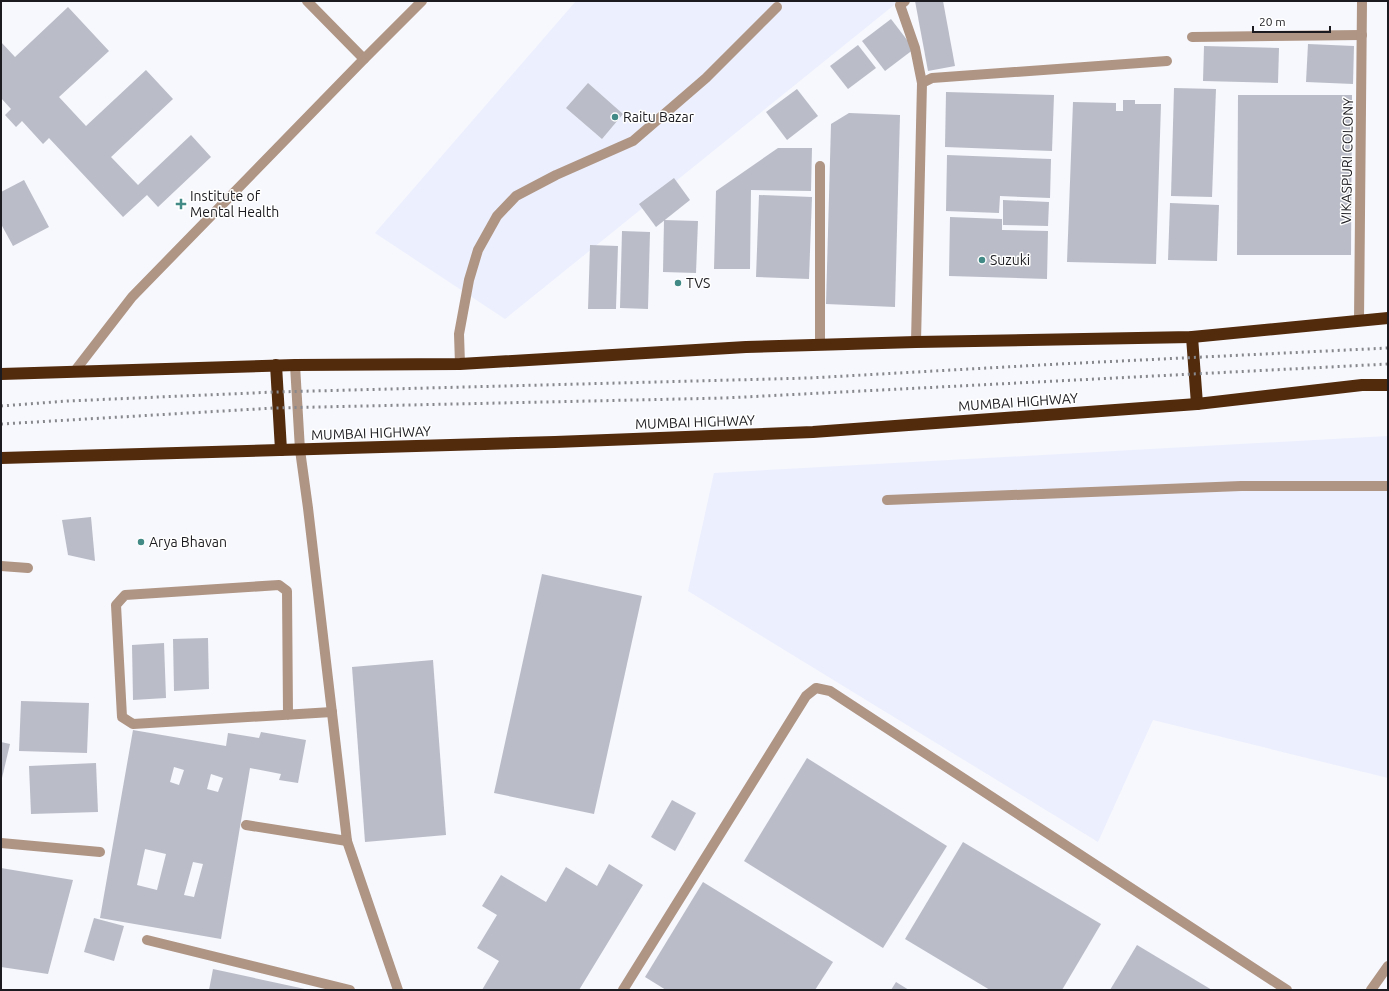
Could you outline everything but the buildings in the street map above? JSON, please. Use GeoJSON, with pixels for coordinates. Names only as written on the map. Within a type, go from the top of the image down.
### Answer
{"type":"FeatureCollection","features":[{"type":"Feature","properties":{"kind":"highway"},"geometry":{"type":"LineString","coordinates":[[1,374],[276,365],[460,364],[738,348],[916,342],[1192,337],[1388,318]]}},
{"type":"Feature","properties":{"kind":"highway"},"geometry":{"type":"LineString","coordinates":[[1192,337],[1197,404]]}},
{"type":"Feature","properties":{"kind":"highway"},"geometry":{"type":"LineString","coordinates":[[276,365],[280,450]]}},
{"type":"Feature","properties":{"kind":"highway","name":"MUMBAI HIGHWAY"},"geometry":{"type":"LineString","coordinates":[[1,458],[300,450],[812,432],[1197,404],[1362,385],[1388,384]]}},
{"type":"Feature","properties":{"kind":"street"},"geometry":{"type":"LineString","coordinates":[[307,1],[364,59]]}},
{"type":"Feature","properties":{"kind":"street"},"geometry":{"type":"LineString","coordinates":[[74,372],[132,297],[422,1]]}},
{"type":"Feature","properties":{"kind":"street"},"geometry":{"type":"LineString","coordinates":[[905,1],[900,5],[915,48],[922,83],[916,342]]}},
{"type":"Feature","properties":{"kind":"street","name":"VIKASPURI COLONY"},"geometry":{"type":"LineString","coordinates":[[1359,321],[1362,1]]}},
{"type":"Feature","properties":{"kind":"street"},"geometry":{"type":"LineString","coordinates":[[460,364],[459,334],[469,280],[478,250],[497,216],[516,196],[556,175],[633,141],[706,78],[777,7]]}},
{"type":"Feature","properties":{"kind":"street"},"geometry":{"type":"LineString","coordinates":[[1192,37],[1362,35]]}},
{"type":"Feature","properties":{"kind":"street"},"geometry":{"type":"LineString","coordinates":[[922,83],[932,78],[1167,61]]}},
{"type":"Feature","properties":{"kind":"street"},"geometry":{"type":"LineString","coordinates":[[820,166],[820,345]]}},
{"type":"Feature","properties":{"kind":"street"},"geometry":{"type":"LineString","coordinates":[[295,365],[300,450],[346,841],[398,990]]}},
{"type":"Feature","properties":{"kind":"street"},"geometry":{"type":"LineString","coordinates":[[887,500],[1241,486],[1388,486]]}},
{"type":"Feature","properties":{"kind":"street"},"geometry":{"type":"LineString","coordinates":[[1,566],[28,568]]}},
{"type":"Feature","properties":{"kind":"street"},"geometry":{"type":"LineString","coordinates":[[288,715],[287,591],[279,585],[124,596],[116,605],[122,718],[133,724],[288,715],[332,712]]}},
{"type":"Feature","properties":{"kind":"street"},"geometry":{"type":"LineString","coordinates":[[623,990],[806,696],[816,688],[830,691],[1287,990]]}},
{"type":"Feature","properties":{"kind":"street"},"geometry":{"type":"LineString","coordinates":[[246,824],[346,841]]}},
{"type":"Feature","properties":{"kind":"street"},"geometry":{"type":"LineString","coordinates":[[1,843],[100,852]]}},
{"type":"Feature","properties":{"kind":"street"},"geometry":{"type":"LineString","coordinates":[[147,940],[350,990]]}},
{"type":"Feature","properties":{"kind":"street"},"geometry":{"type":"LineString","coordinates":[[1371,990],[1388,966]]}},
{"type":"Feature","properties":{"kind":"shaded area","name":"Raitu Bazar"},"geometry":{"type":"Polygon","coordinates":[[[576,1],[899,1],[505,319],[375,233],[576,1]]]}},
{"type":"Feature","properties":{"kind":"shaded area"},"geometry":{"type":"Polygon","coordinates":[[[1388,436],[1388,778],[1153,720],[1098,842],[688,591],[714,473],[1388,436]]]}},
{"type":"Feature","properties":{"kind":"railway"},"geometry":{"type":"LineString","coordinates":[[1,406],[67,401],[275,392],[809,378],[1388,348]]}},
{"type":"Feature","properties":{"kind":"railway"},"geometry":{"type":"LineString","coordinates":[[1,424],[274,408],[725,398],[1388,364]]}},
{"type":"Feature","properties":{"kind":"place","name":"Raitu Bazar"},"geometry":{"type":"Point","coordinates":[615,117]}},
{"type":"Feature","properties":{"kind":"place","name":"Institute of Mental Health"},"geometry":{"type":"Point","coordinates":[181,204]}},
{"type":"Feature","properties":{"kind":"place","name":"Suzuki"},"geometry":{"type":"Point","coordinates":[982,260]}},
{"type":"Feature","properties":{"kind":"place","name":"TVS"},"geometry":{"type":"Point","coordinates":[678,283]}},
{"type":"Feature","properties":{"kind":"place","name":"Arya Bhavan"},"geometry":{"type":"Point","coordinates":[141,542]}}]}
